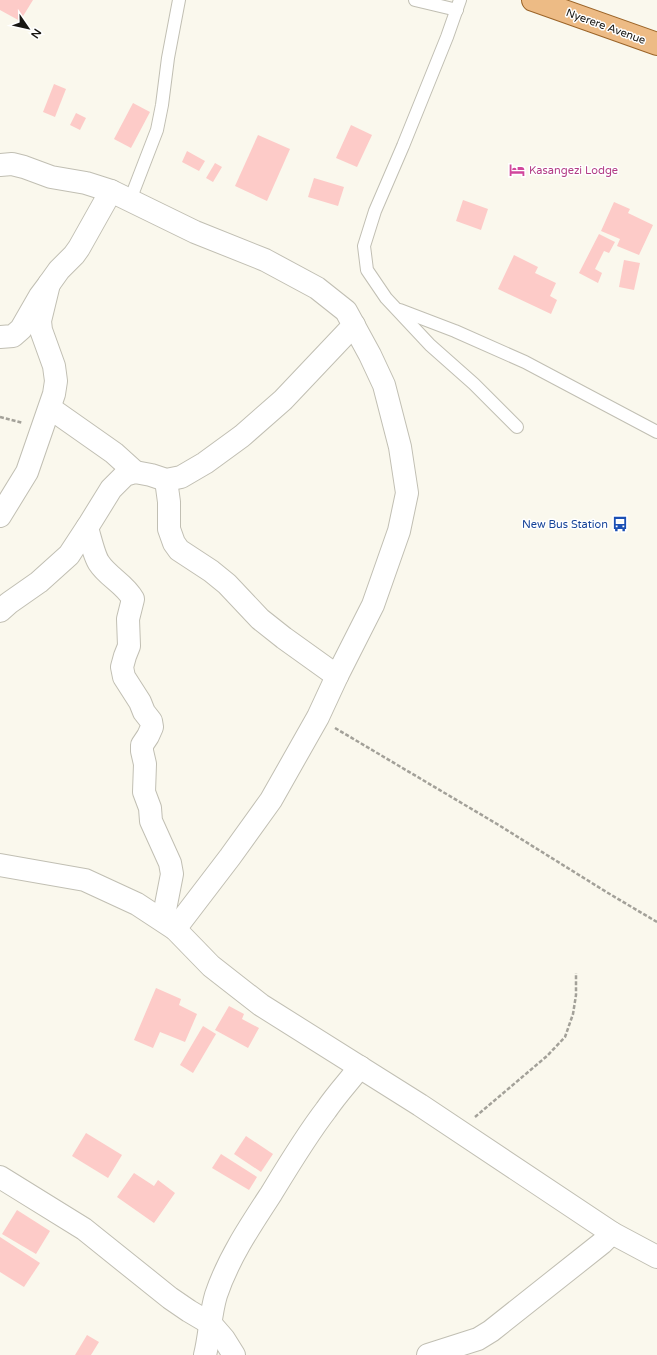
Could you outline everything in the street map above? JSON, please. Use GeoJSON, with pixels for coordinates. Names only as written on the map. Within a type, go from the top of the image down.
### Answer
{"type":"FeatureCollection","features":[{"type":"Feature","properties":{"kind":"main road","name":"Nyerere Avenue"},"geometry":{"type":"LineString","coordinates":[[533,0],[657,44]]}},
{"type":"Feature","properties":{"kind":"street"},"geometry":{"type":"LineString","coordinates":[[0,165],[12,164],[51,177],[86,183],[120,195],[195,232],[265,260],[317,288],[346,311],[354,325],[384,385],[400,448],[407,493],[399,531],[373,605],[318,717],[271,800],[230,857],[169,925]]}},
{"type":"Feature","properties":{"kind":"street"},"geometry":{"type":"LineString","coordinates":[[0,338],[13,336],[21,329],[40,296],[59,270],[74,255],[120,195]]}},
{"type":"Feature","properties":{"kind":"street"},"geometry":{"type":"LineString","coordinates":[[0,516],[27,472],[54,394],[56,381],[54,366],[41,330],[40,321],[49,284]]}},
{"type":"Feature","properties":{"kind":"street"},"geometry":{"type":"LineString","coordinates":[[0,611],[39,582],[70,554],[111,488],[125,475],[135,472],[166,480],[181,477],[205,463],[242,436],[283,400],[354,325]]}},
{"type":"Feature","properties":{"kind":"street"},"geometry":{"type":"LineString","coordinates":[[50,408],[114,453],[135,472]]}},
{"type":"Feature","properties":{"kind":"street"},"geometry":{"type":"LineString","coordinates":[[166,480],[169,502],[169,529],[174,543],[179,550],[211,571],[227,584],[260,618],[284,638],[337,676]]}},
{"type":"Feature","properties":{"kind":"street"},"geometry":{"type":"LineString","coordinates":[[87,528],[98,563],[129,593],[133,599],[128,619],[129,646],[122,667],[124,677],[140,702],[144,712],[151,721],[152,727],[142,745],[145,764],[144,792],[150,808],[151,821],[170,862],[172,874],[169,925]]}},
{"type":"Feature","properties":{"kind":"street"},"geometry":{"type":"LineString","coordinates":[[0,865],[85,880],[137,904],[169,925],[211,966],[261,1005],[459,1130],[612,1233],[657,1257]]}},
{"type":"Feature","properties":{"kind":"street"},"geometry":{"type":"LineString","coordinates":[[205,1355],[216,1294],[242,1239],[325,1110],[360,1067]]}},
{"type":"Feature","properties":{"kind":"street"},"geometry":{"type":"LineString","coordinates":[[0,1178],[84,1229],[170,1298],[211,1324],[224,1339],[234,1355]]}},
{"type":"Feature","properties":{"kind":"street"},"geometry":{"type":"LineString","coordinates":[[428,1355],[478,1339],[492,1331],[602,1243],[612,1233]]}},
{"type":"Feature","properties":{"kind":"lane"},"geometry":{"type":"LineString","coordinates":[[120,195],[157,130],[179,0]]}},
{"type":"Feature","properties":{"kind":"lane"},"geometry":{"type":"LineString","coordinates":[[415,0],[458,5],[447,37],[415,117],[375,211],[364,246],[367,270],[386,298],[430,345],[474,384],[517,426]]}},
{"type":"Feature","properties":{"kind":"lane"},"geometry":{"type":"LineString","coordinates":[[397,309],[454,331],[525,362],[657,432]]}},
{"type":"Feature","properties":{"kind":"path"},"geometry":{"type":"LineString","coordinates":[[318,717],[657,922]]}},
{"type":"Feature","properties":{"kind":"path"},"geometry":{"type":"LineString","coordinates":[[459,1130],[552,1052],[565,1036],[573,1014],[576,994],[576,973]]}},
{"type":"Feature","properties":{"kind":"building"},"geometry":{"type":"Polygon","coordinates":[[[0,0],[33,0],[20,21],[0,10],[0,0]]]}},
{"type":"Feature","properties":{"kind":"building"},"geometry":{"type":"Polygon","coordinates":[[[54,84],[66,89],[55,117],[43,112],[54,84]]]}},
{"type":"Feature","properties":{"kind":"building"},"geometry":{"type":"Polygon","coordinates":[[[133,103],[150,112],[131,148],[114,139],[133,103]]]}},
{"type":"Feature","properties":{"kind":"building"},"geometry":{"type":"Polygon","coordinates":[[[76,113],[86,118],[80,130],[70,125],[76,113]]]}},
{"type":"Feature","properties":{"kind":"building"},"geometry":{"type":"Polygon","coordinates":[[[351,125],[372,135],[357,167],[336,158],[351,125]]]}},
{"type":"Feature","properties":{"kind":"building"},"geometry":{"type":"Polygon","coordinates":[[[258,135],[290,149],[267,201],[235,186],[258,135]]]}},
{"type":"Feature","properties":{"kind":"building"},"geometry":{"type":"Polygon","coordinates":[[[187,151],[205,161],[199,171],[182,162],[187,151]]]}},
{"type":"Feature","properties":{"kind":"building"},"geometry":{"type":"Polygon","coordinates":[[[215,163],[222,167],[213,182],[206,178],[215,163]]]}},
{"type":"Feature","properties":{"kind":"building"},"geometry":{"type":"Polygon","coordinates":[[[314,178],[344,187],[338,206],[308,197],[314,178]]]}},
{"type":"Feature","properties":{"kind":"building"},"geometry":{"type":"Polygon","coordinates":[[[463,200],[488,209],[481,230],[456,221],[463,200]]]}},
{"type":"Feature","properties":{"kind":"building"},"geometry":{"type":"Polygon","coordinates":[[[614,202],[630,209],[628,213],[653,225],[639,255],[617,246],[620,239],[601,231],[614,202]]]}},
{"type":"Feature","properties":{"kind":"building"},"geometry":{"type":"Polygon","coordinates":[[[599,234],[615,242],[609,253],[604,251],[595,269],[602,273],[598,283],[579,273],[599,234]]]}},
{"type":"Feature","properties":{"kind":"building"},"geometry":{"type":"Polygon","coordinates":[[[514,255],[538,267],[535,273],[556,283],[550,296],[557,300],[551,314],[498,289],[514,255]]]}},
{"type":"Feature","properties":{"kind":"building"},"geometry":{"type":"Polygon","coordinates":[[[624,260],[640,263],[634,290],[619,287],[624,260]]]}},
{"type":"Feature","properties":{"kind":"building"},"geometry":{"type":"Polygon","coordinates":[[[156,988],[181,999],[179,1005],[197,1014],[185,1042],[160,1032],[153,1048],[134,1040],[156,988]]]}},
{"type":"Feature","properties":{"kind":"building"},"geometry":{"type":"Polygon","coordinates":[[[229,1006],[244,1014],[242,1019],[259,1028],[248,1048],[215,1030],[229,1006]]]}},
{"type":"Feature","properties":{"kind":"building"},"geometry":{"type":"Polygon","coordinates":[[[203,1026],[216,1034],[193,1073],[180,1065],[203,1026]]]}},
{"type":"Feature","properties":{"kind":"building"},"geometry":{"type":"Polygon","coordinates":[[[86,1133],[122,1155],[108,1178],[72,1156],[86,1133]]]}},
{"type":"Feature","properties":{"kind":"building"},"geometry":{"type":"Polygon","coordinates":[[[246,1136],[273,1154],[261,1172],[234,1154],[246,1136]]]}},
{"type":"Feature","properties":{"kind":"building"},"geometry":{"type":"Polygon","coordinates":[[[221,1154],[257,1177],[249,1190],[212,1168],[221,1154]]]}},
{"type":"Feature","properties":{"kind":"building"},"geometry":{"type":"Polygon","coordinates":[[[134,1173],[154,1186],[158,1180],[175,1193],[154,1223],[117,1197],[134,1173]]]}},
{"type":"Feature","properties":{"kind":"building"},"geometry":{"type":"Polygon","coordinates":[[[17,1210],[50,1231],[36,1254],[2,1234],[17,1210]]]}},
{"type":"Feature","properties":{"kind":"building"},"geometry":{"type":"Polygon","coordinates":[[[0,1237],[40,1263],[24,1287],[0,1272],[0,1237]]]}},
{"type":"Feature","properties":{"kind":"building"},"geometry":{"type":"Polygon","coordinates":[[[87,1335],[99,1342],[91,1355],[75,1355],[87,1335]]]}},
{"type":"Feature","properties":{"kind":"place","name":"Kasangezi Lodge"},"geometry":{"type":"Point","coordinates":[517,170]}},
{"type":"Feature","properties":{"kind":"place","name":"New Bus Station"},"geometry":{"type":"Point","coordinates":[620,524]}}]}
